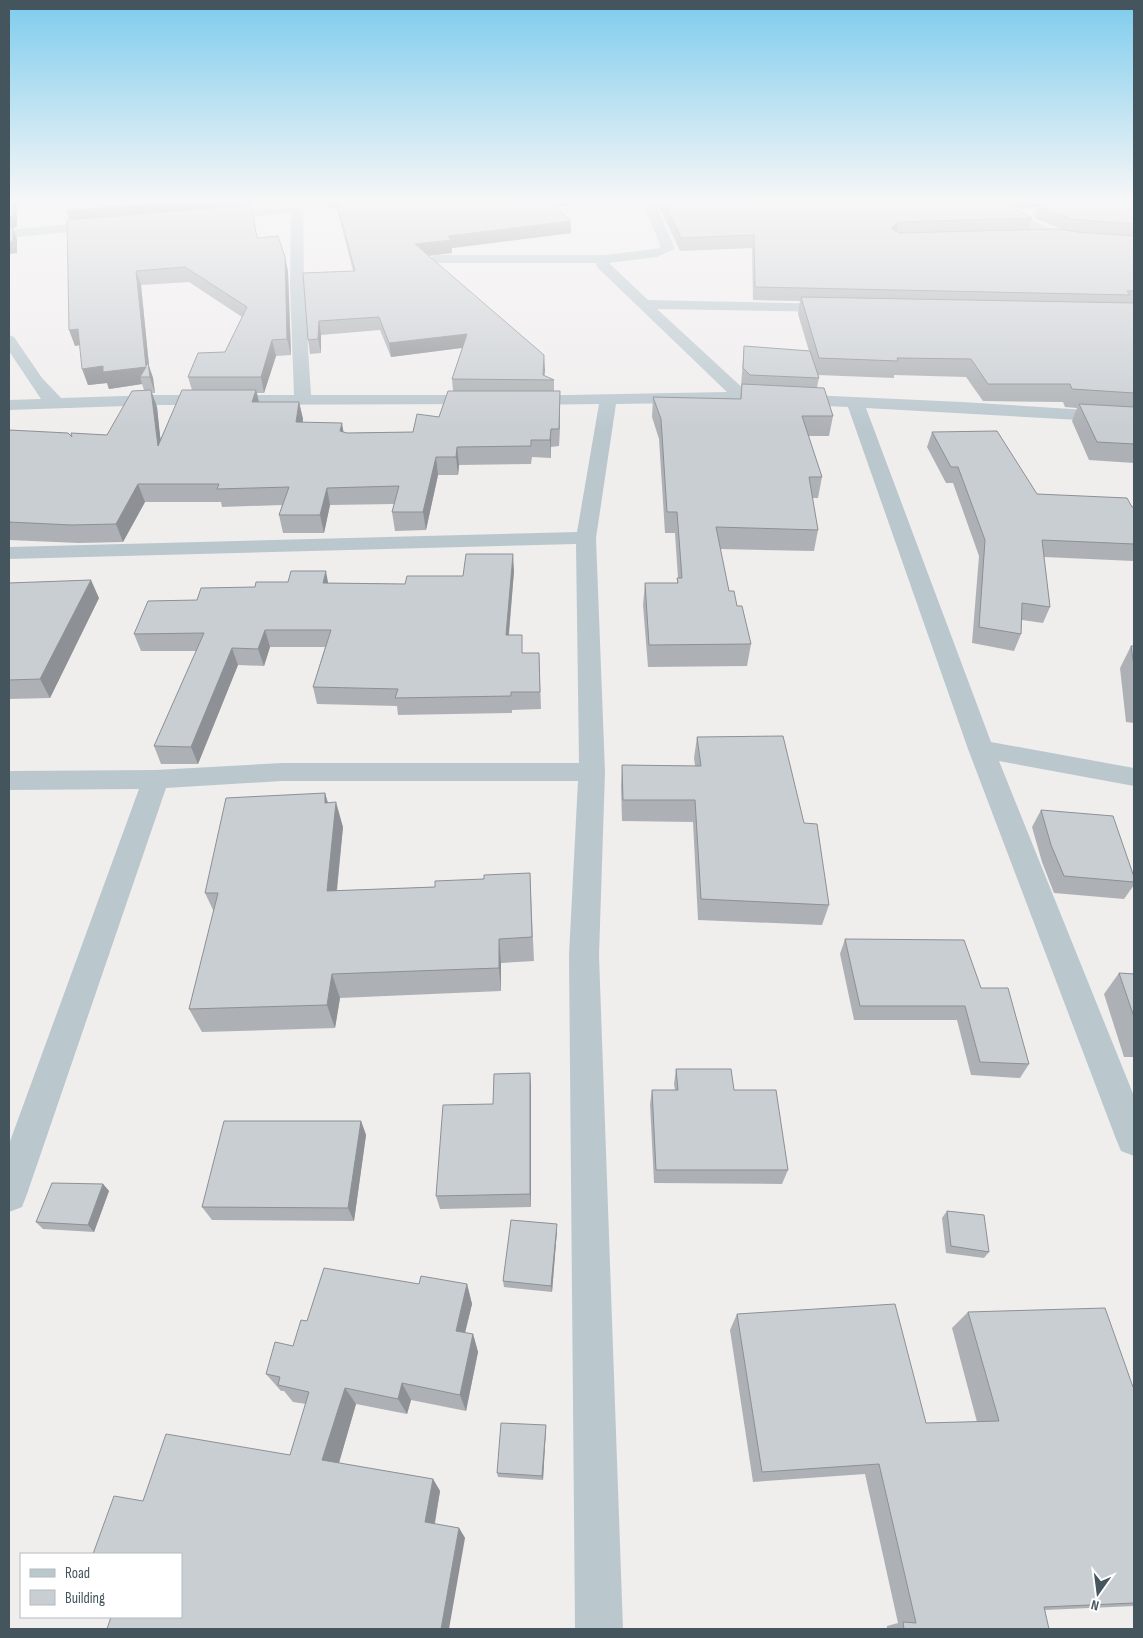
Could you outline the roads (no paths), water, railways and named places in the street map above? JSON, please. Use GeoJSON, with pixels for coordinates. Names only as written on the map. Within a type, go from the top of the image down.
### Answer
{"type":"FeatureCollection","features":[{"type":"Feature","properties":{"kind":"street"},"geometry":{"type":"LineString","coordinates":[[297,276],[303,399]]}},
{"type":"Feature","properties":{"kind":"street"},"geometry":{"type":"LineString","coordinates":[[616,276],[647,304],[742,397]]}},
{"type":"Feature","properties":{"kind":"street"},"geometry":{"type":"LineString","coordinates":[[647,304],[850,308]]}},
{"type":"Feature","properties":{"kind":"street"},"geometry":{"type":"LineString","coordinates":[[9,340],[42,392],[54,402]]}},
{"type":"Feature","properties":{"kind":"street"},"geometry":{"type":"LineString","coordinates":[[9,405],[54,402],[303,399],[608,400],[742,397],[1134,418]]}},
{"type":"Feature","properties":{"kind":"street"},"geometry":{"type":"LineString","coordinates":[[599,1629],[584,955],[592,772],[586,538],[608,400]]}},
{"type":"Feature","properties":{"kind":"street"},"geometry":{"type":"LineString","coordinates":[[855,402],[981,749],[1134,1139]]}},
{"type":"Feature","properties":{"kind":"street"},"geometry":{"type":"LineString","coordinates":[[9,552],[123,552],[586,538]]}},
{"type":"Feature","properties":{"kind":"street"},"geometry":{"type":"LineString","coordinates":[[981,749],[1134,777]]}},
{"type":"Feature","properties":{"kind":"street"},"geometry":{"type":"LineString","coordinates":[[9,780],[156,779],[282,772],[592,772]]}},
{"type":"Feature","properties":{"kind":"street"},"geometry":{"type":"LineString","coordinates":[[9,1194],[156,779]]}}]}
